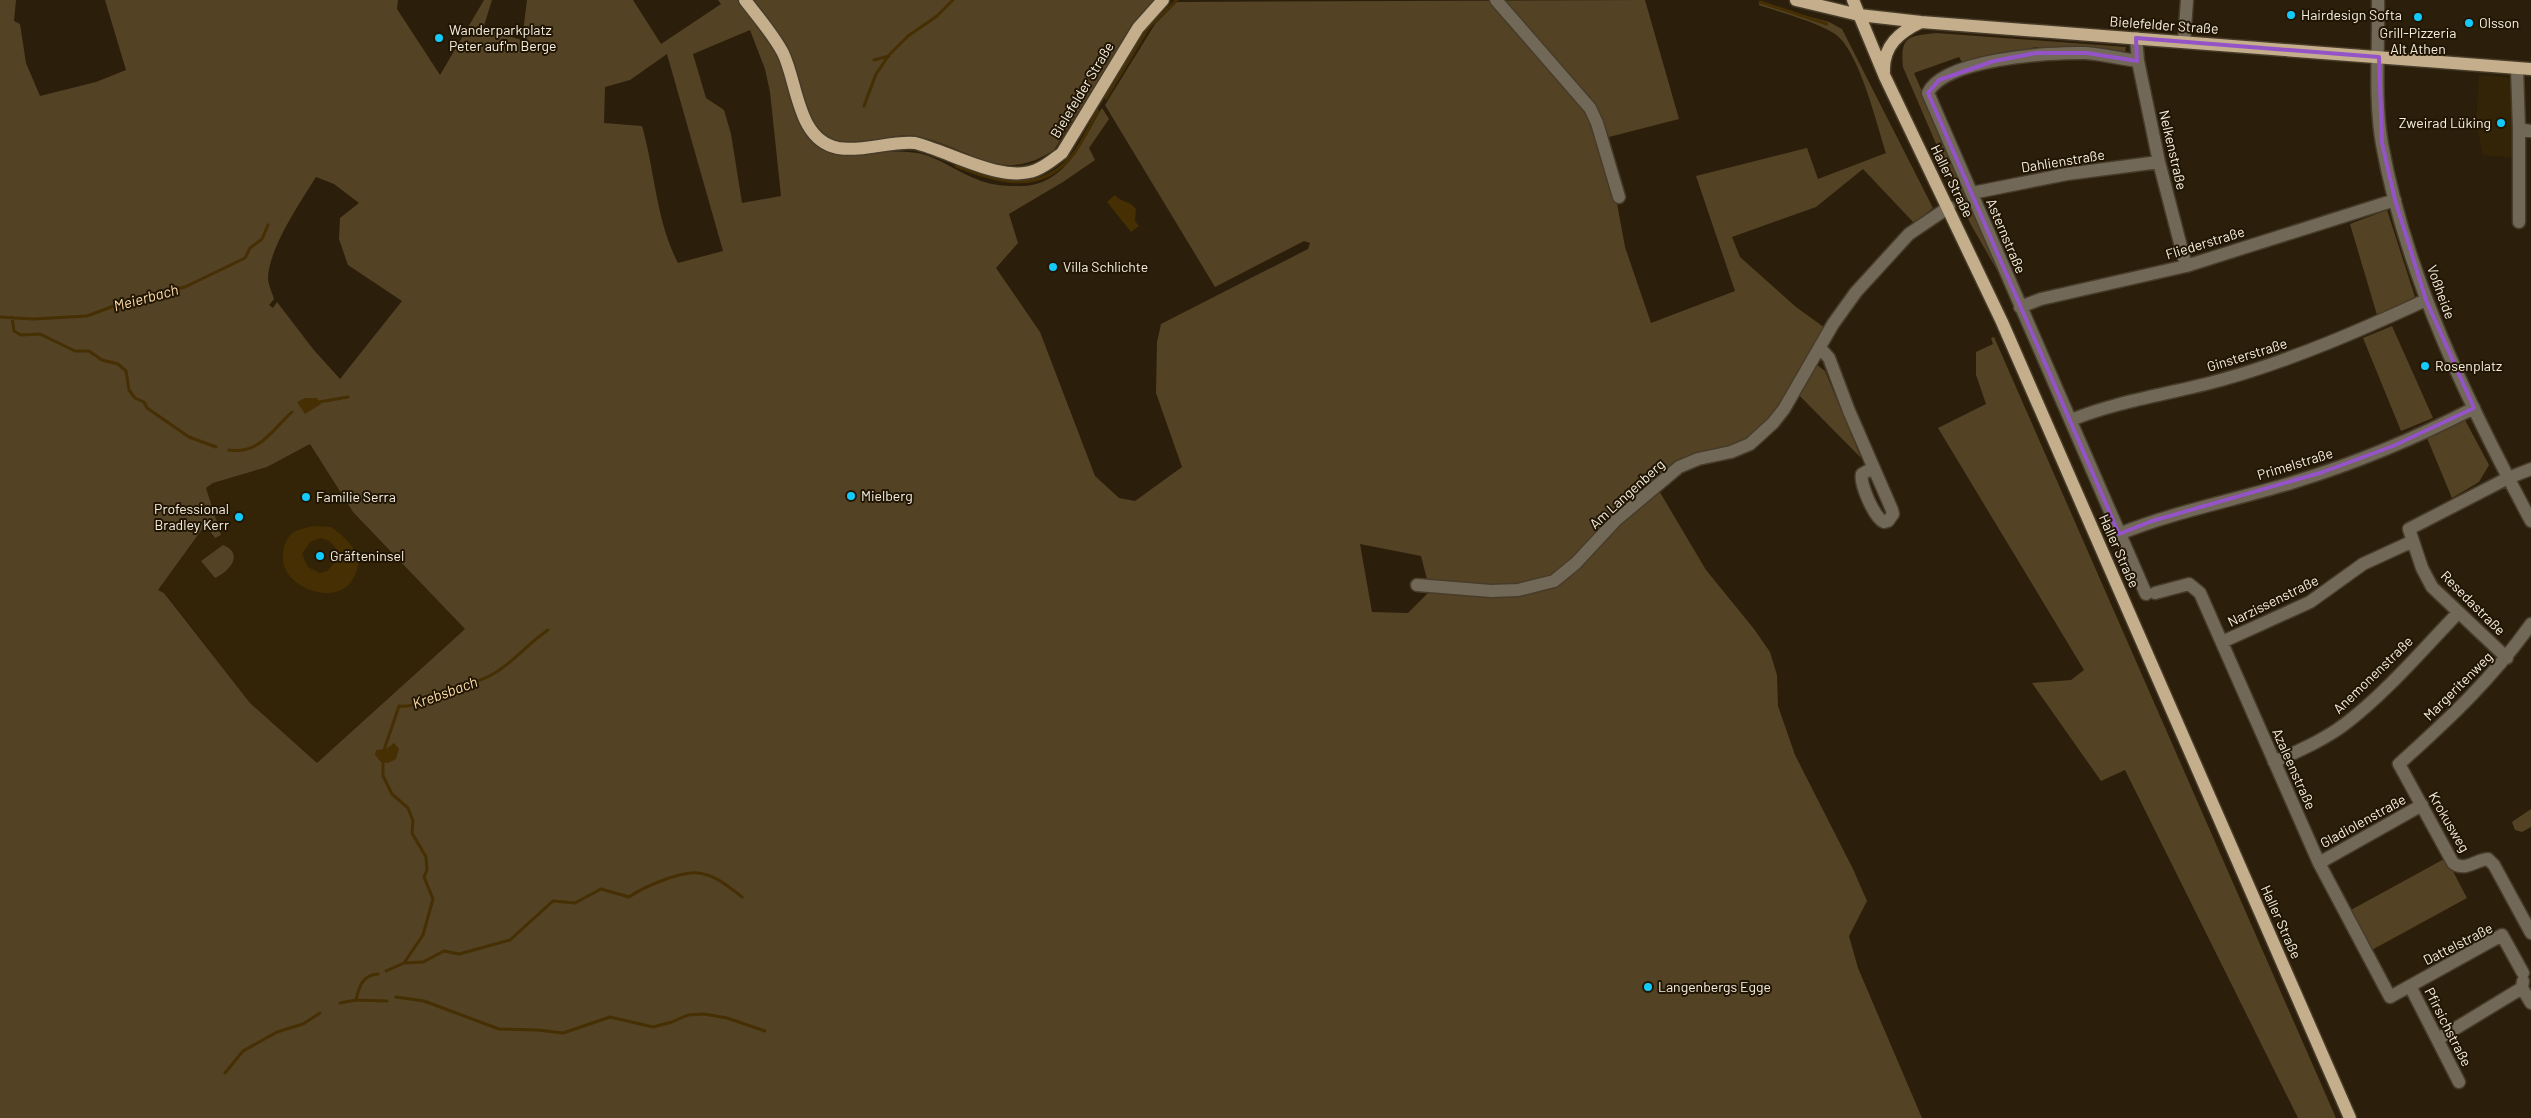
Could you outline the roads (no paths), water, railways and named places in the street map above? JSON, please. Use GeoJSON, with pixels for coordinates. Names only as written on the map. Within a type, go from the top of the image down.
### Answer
{"type":"FeatureCollection","features":[{"type":"Feature","properties":{"kind":"main road","name":"Bielefelder Straße"},"geometry":{"type":"LineString","coordinates":[[745,0],[782,53],[806,124],[824,142],[838,148],[855,148],[900,142],[915,143],[1000,172],[1017,173],[1034,171],[1062,153],[1138,28],[1163,0]]}},
{"type":"Feature","properties":{"kind":"main road","name":"Bielefelder Straße"},"geometry":{"type":"LineString","coordinates":[[1796,0],[1859,15],[1921,22],[2531,69]]}},
{"type":"Feature","properties":{"kind":"main road","name":"Haller Straße"},"geometry":{"type":"LineString","coordinates":[[1853,0],[1885,77],[1949,207],[2002,322],[2350,1118]]}},
{"type":"Feature","properties":{"kind":"main road"},"geometry":{"type":"LineString","coordinates":[[1885,77],[1884,65],[1890,44],[1905,30],[1921,22]]}},
{"type":"Feature","properties":{"kind":"street"},"geometry":{"type":"LineString","coordinates":[[1496,0],[1590,108],[1597,123],[1619,197]]}},
{"type":"Feature","properties":{"kind":"street"},"geometry":{"type":"LineString","coordinates":[[2184,42],[2187,0]]}},
{"type":"Feature","properties":{"kind":"street","name":"Voßheide"},"geometry":{"type":"LineString","coordinates":[[2378,0],[2378,101],[2382,143],[2396,200],[2426,300],[2474,408],[2531,521]]}},
{"type":"Feature","properties":{"kind":"street","name":"Nelkenstraße"},"geometry":{"type":"LineString","coordinates":[[2136,38],[2138,61],[2159,162],[2186,266]]}},
{"type":"Feature","properties":{"kind":"street","name":"Asternstraße"},"geometry":{"type":"LineString","coordinates":[[2138,61],[2087,53],[2036,53],[1964,69],[1933,83],[1928,93],[2119,534],[2151,593]]}},
{"type":"Feature","properties":{"kind":"street"},"geometry":{"type":"LineString","coordinates":[[2517,68],[2525,130],[2519,222]]}},
{"type":"Feature","properties":{"kind":"street","name":"Dahlienstraße"},"geometry":{"type":"LineString","coordinates":[[1972,193],[2067,174],[2159,162]]}},
{"type":"Feature","properties":{"kind":"street","name":"Fliederstraße"},"geometry":{"type":"LineString","coordinates":[[2020,307],[2041,299],[2186,266],[2396,200]]}},
{"type":"Feature","properties":{"kind":"street","name":"Am Langenberg"},"geometry":{"type":"LineString","coordinates":[[1417,586],[1491,591],[1518,590],[1554,581],[1576,563],[1616,520],[1679,467],[1698,459],[1740,449],[1761,435],[1784,408],[1844,308],[1896,246],[1909,234],[1949,207]]}},
{"type":"Feature","properties":{"kind":"street","name":"Ginsterstraße"},"geometry":{"type":"LineString","coordinates":[[2071,420],[2104,406],[2220,380],[2305,353],[2426,300]]}},
{"type":"Feature","properties":{"kind":"street"},"geometry":{"type":"LineString","coordinates":[[1820,348],[1829,358],[1873,468]]}},
{"type":"Feature","properties":{"kind":"street","name":"Primelstraße"},"geometry":{"type":"LineString","coordinates":[[2119,534],[2152,521],[2323,472],[2393,446],[2474,408]]}},
{"type":"Feature","properties":{"kind":"street"},"geometry":{"type":"LineString","coordinates":[[2413,541],[2409,528],[2508,478],[2531,469]]}},
{"type":"Feature","properties":{"kind":"street","name":"Resedastraße"},"geometry":{"type":"LineString","coordinates":[[2413,541],[2422,568],[2432,587],[2507,658]]}},
{"type":"Feature","properties":{"kind":"street","name":"Narzissenstraße"},"geometry":{"type":"LineString","coordinates":[[2222,642],[2310,602],[2363,564],[2413,541]]}},
{"type":"Feature","properties":{"kind":"street","name":"Azaleenstraße"},"geometry":{"type":"LineString","coordinates":[[2151,593],[2188,584],[2195,587],[2200,593],[2319,863],[2390,996]]}},
{"type":"Feature","properties":{"kind":"street","name":"Anemonenstraße"},"geometry":{"type":"LineString","coordinates":[[2274,762],[2321,740],[2344,725],[2370,703],[2458,613]]}},
{"type":"Feature","properties":{"kind":"street","name":"Margeritenweg"},"geometry":{"type":"LineString","coordinates":[[2399,764],[2485,684],[2507,658],[2531,624]]}},
{"type":"Feature","properties":{"kind":"street","name":"Krokusweg"},"geometry":{"type":"LineString","coordinates":[[2399,764],[2454,862],[2458,867],[2465,867],[2480,859],[2488,859],[2494,865],[2531,934]]}},
{"type":"Feature","properties":{"kind":"street","name":"Gladiolenstraße"},"geometry":{"type":"LineString","coordinates":[[2319,863],[2422,805]]}},
{"type":"Feature","properties":{"kind":"street","name":"Dattelstraße"},"geometry":{"type":"LineString","coordinates":[[2390,996],[2502,936],[2527,971]]}},
{"type":"Feature","properties":{"kind":"street"},"geometry":{"type":"LineString","coordinates":[[2438,1039],[2522,988],[2527,971]]}},
{"type":"Feature","properties":{"kind":"street","name":"Pfirsichstraße"},"geometry":{"type":"LineString","coordinates":[[2410,986],[2459,1082]]}},
{"type":"Feature","properties":{"kind":"street"},"geometry":{"type":"LineString","coordinates":[[2522,988],[2531,1003]]}},
{"type":"Feature","properties":{"kind":"waterway"},"geometry":{"type":"LineString","coordinates":[[864,106],[876,74],[889,55],[908,36],[937,16],[953,0]]}},
{"type":"Feature","properties":{"kind":"waterway"},"geometry":{"type":"LineString","coordinates":[[1106,98],[1149,27],[1177,0]]}},
{"type":"Feature","properties":{"kind":"waterway"},"geometry":{"type":"LineString","coordinates":[[1760,2],[1827,24]]}},
{"type":"Feature","properties":{"kind":"waterway"},"geometry":{"type":"LineString","coordinates":[[874,60],[889,56]]}},
{"type":"Feature","properties":{"kind":"waterway"},"geometry":{"type":"LineString","coordinates":[[956,166],[1004,181],[1020,182],[1049,175],[1062,166],[1075,152],[1098,111]]}},
{"type":"Feature","properties":{"kind":"waterway","name":"Meierbach"},"geometry":{"type":"LineString","coordinates":[[0,317],[33,319],[87,316],[138,297],[185,287],[245,258],[250,248],[262,239],[268,225]]}},
{"type":"Feature","properties":{"kind":"waterway"},"geometry":{"type":"LineString","coordinates":[[12,317],[14,331],[21,335],[40,334],[75,351],[89,351],[102,360],[118,364],[126,371],[129,390],[135,398],[144,402],[147,408],[189,437],[216,447]]}},
{"type":"Feature","properties":{"kind":"waterway"},"geometry":{"type":"LineString","coordinates":[[319,402],[348,397]]}},
{"type":"Feature","properties":{"kind":"waterway"},"geometry":{"type":"LineString","coordinates":[[229,450],[240,451],[257,445],[292,412]]}},
{"type":"Feature","properties":{"kind":"waterway","name":"Krebsbach"},"geometry":{"type":"LineString","coordinates":[[383,753],[399,706],[410,706],[434,694],[486,678],[507,665],[548,630]]}},
{"type":"Feature","properties":{"kind":"waterway","name":"Krebsbach"},"geometry":{"type":"LineString","coordinates":[[383,759],[383,776],[392,794],[408,808],[413,821],[412,833],[426,857],[427,870],[424,877],[433,899],[423,935],[404,963],[386,971]]}},
{"type":"Feature","properties":{"kind":"waterway","name":"Krebsbach"},"geometry":{"type":"LineString","coordinates":[[404,963],[423,962],[444,951],[459,954],[510,940],[553,901],[575,903],[601,889],[629,897],[662,880],[682,874],[698,873],[716,879],[742,897]]}},
{"type":"Feature","properties":{"kind":"waterway","name":"Krebsbach"},"geometry":{"type":"LineString","coordinates":[[356,1000],[362,982],[368,977],[378,974]]}},
{"type":"Feature","properties":{"kind":"waterway","name":"Krebsbach"},"geometry":{"type":"LineString","coordinates":[[396,997],[424,1001],[499,1029],[563,1033],[610,1017],[653,1027],[688,1015],[704,1014],[727,1018],[765,1031]]}},
{"type":"Feature","properties":{"kind":"waterway","name":"Krebsbach"},"geometry":{"type":"LineString","coordinates":[[340,1003],[356,1000],[387,1001]]}},
{"type":"Feature","properties":{"kind":"waterway","name":"Krebsbach"},"geometry":{"type":"LineString","coordinates":[[225,1073],[243,1051],[277,1032],[303,1024],[320,1013]]}},
{"type":"Feature","properties":{"kind":"place","name":"Hairdesign Softa"},"geometry":{"type":"Point","coordinates":[2291,15]}},
{"type":"Feature","properties":{"kind":"place","name":"Grill-Pizzeria Alt Athen"},"geometry":{"type":"Point","coordinates":[2418,17]}},
{"type":"Feature","properties":{"kind":"place","name":"Olsson"},"geometry":{"type":"Point","coordinates":[2469,23]}},
{"type":"Feature","properties":{"kind":"place","name":"Wanderparkplatz Peter auf'm Berge"},"geometry":{"type":"Point","coordinates":[439,38]}},
{"type":"Feature","properties":{"kind":"place","name":"Zweirad Lüking"},"geometry":{"type":"Point","coordinates":[2501,123]}},
{"type":"Feature","properties":{"kind":"place","name":"Villa Schlichte"},"geometry":{"type":"Point","coordinates":[1053,267]}},
{"type":"Feature","properties":{"kind":"place","name":"Rosenplatz"},"geometry":{"type":"Point","coordinates":[2425,366]}},
{"type":"Feature","properties":{"kind":"place","name":"Mielberg"},"geometry":{"type":"Point","coordinates":[851,496]}},
{"type":"Feature","properties":{"kind":"place","name":"Familie Serra"},"geometry":{"type":"Point","coordinates":[306,497]}},
{"type":"Feature","properties":{"kind":"place","name":"Professional Bradley Kerr"},"geometry":{"type":"Point","coordinates":[239,517]}},
{"type":"Feature","properties":{"kind":"place","name":"Gräfteninsel"},"geometry":{"type":"Point","coordinates":[320,556]}},
{"type":"Feature","properties":{"kind":"place","name":"Langenbergs Egge"},"geometry":{"type":"Point","coordinates":[1648,987]}}]}
